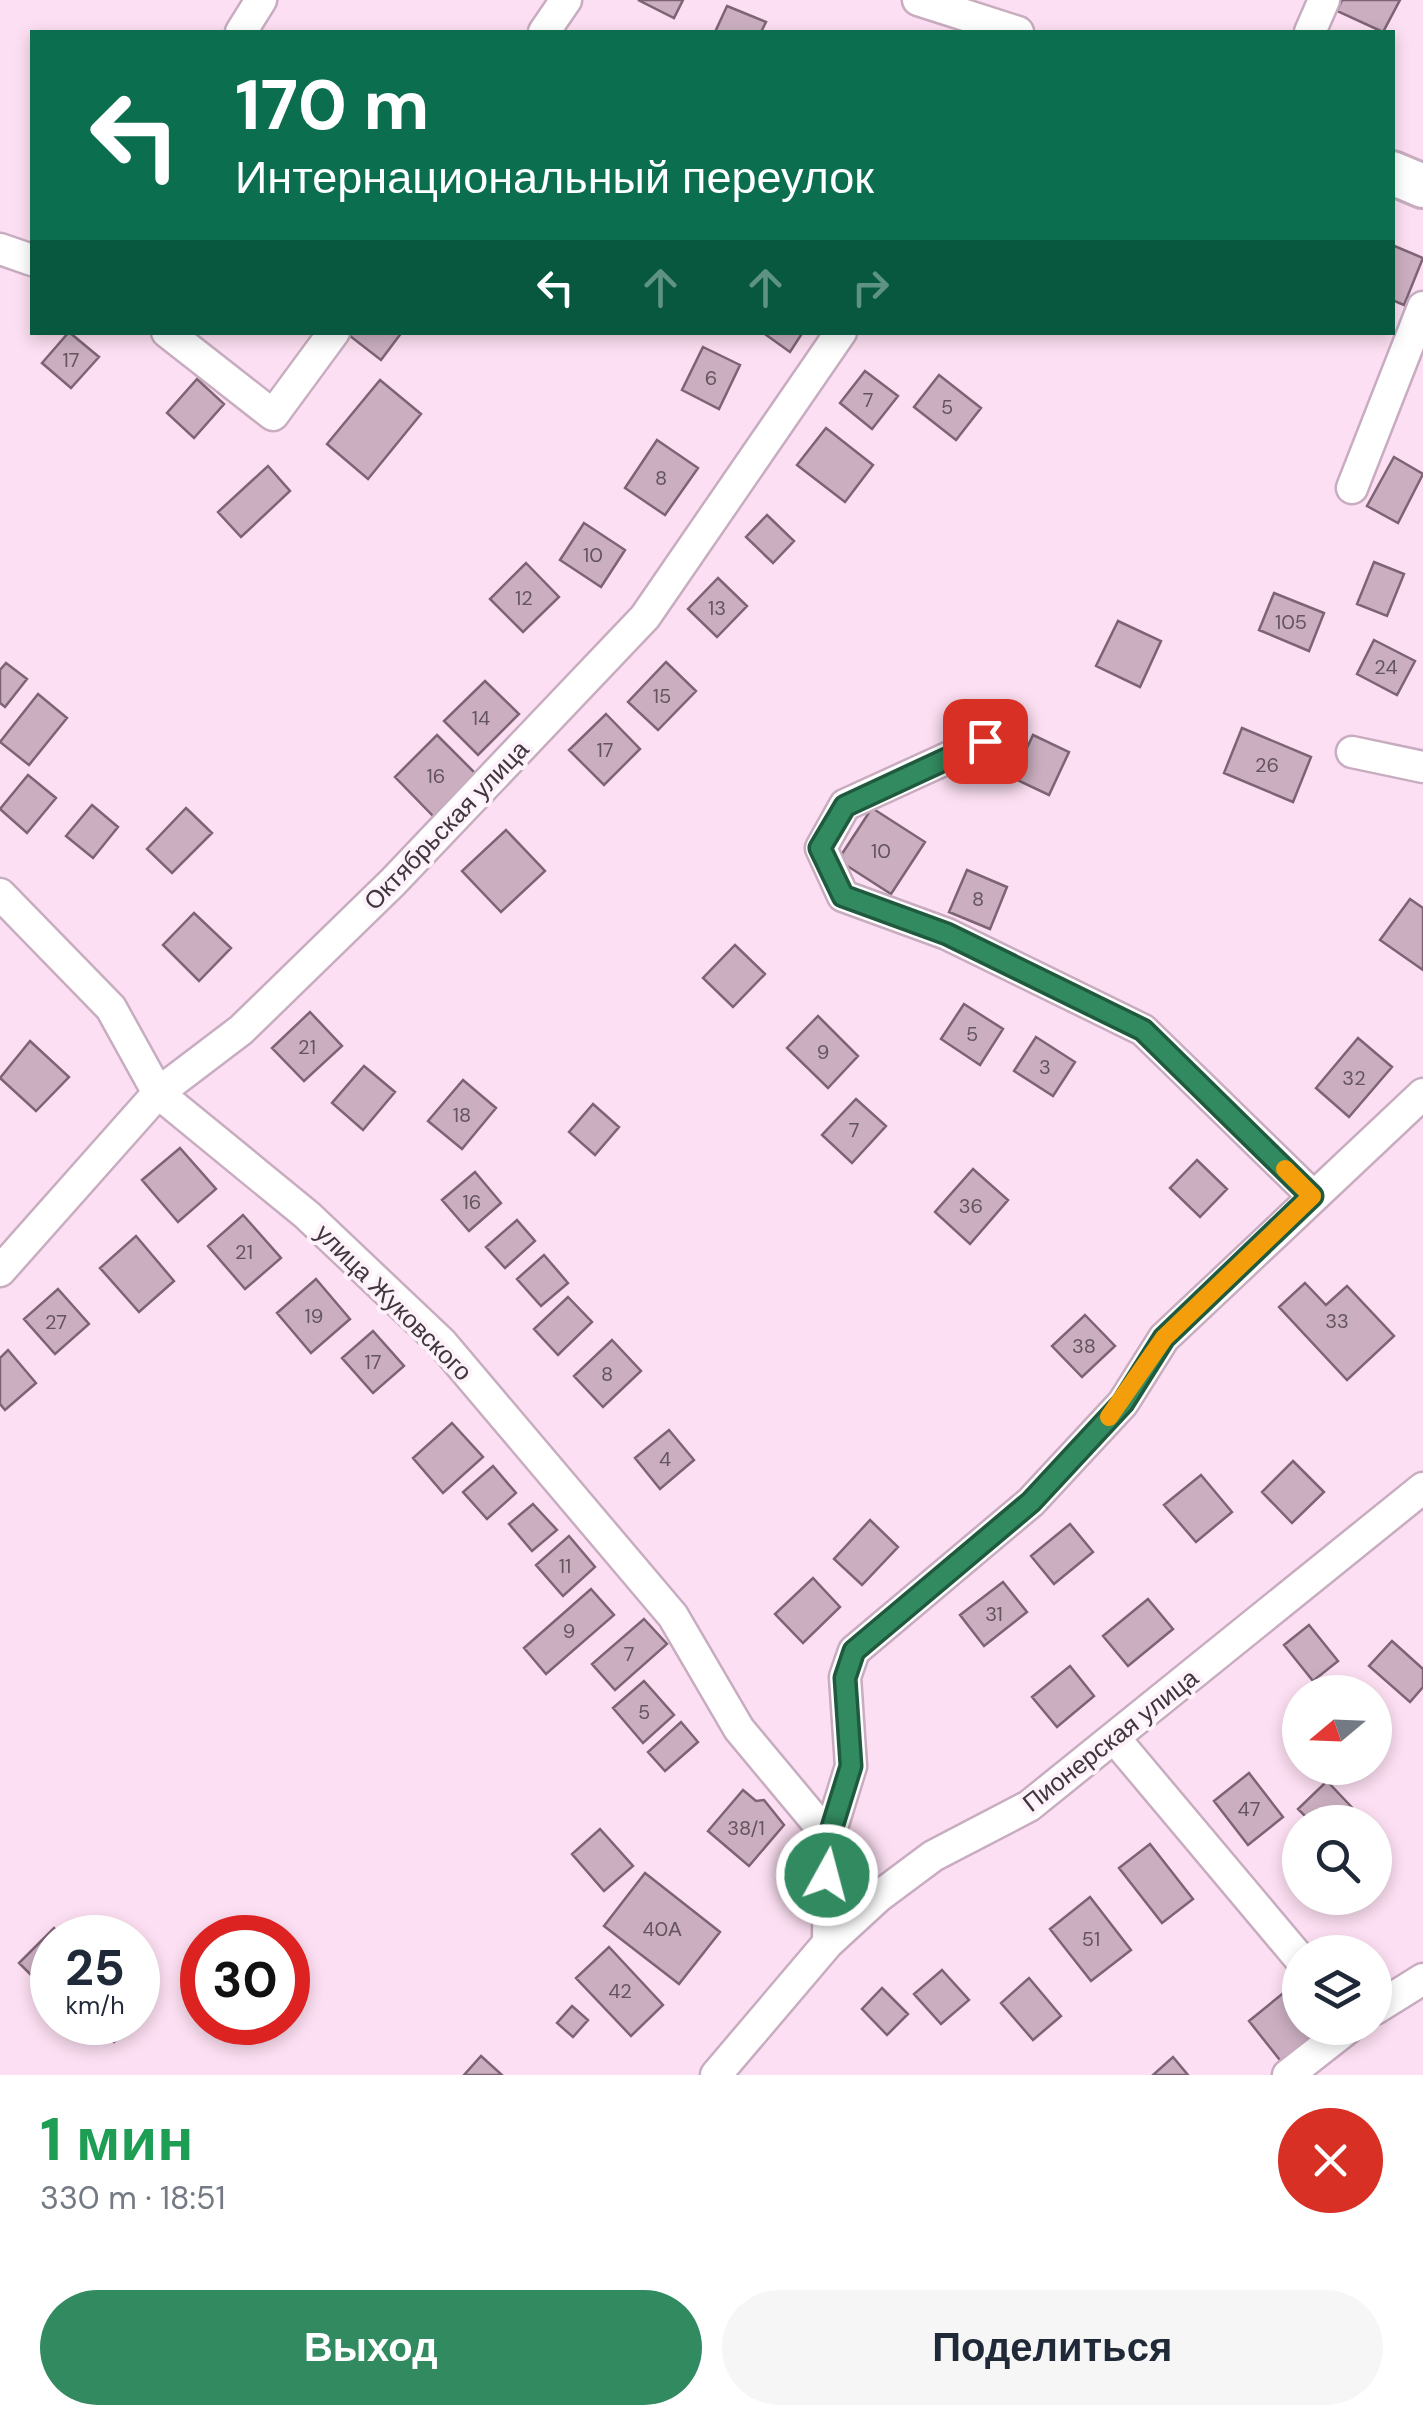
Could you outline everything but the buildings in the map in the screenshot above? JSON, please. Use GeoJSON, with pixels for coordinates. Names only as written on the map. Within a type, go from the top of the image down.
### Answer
{"type":"FeatureCollection","features":[{"type":"Feature","properties":{"kind":"street"},"geometry":{"type":"LineString","coordinates":[[242,30],[261,0]]}},
{"type":"Feature","properties":{"kind":"street"},"geometry":{"type":"LineString","coordinates":[[545,30],[566,0]]}},
{"type":"Feature","properties":{"kind":"street"},"geometry":{"type":"LineString","coordinates":[[918,0],[1012,30]]}},
{"type":"Feature","properties":{"kind":"street"},"geometry":{"type":"LineString","coordinates":[[1311,30],[1324,0]]}},
{"type":"Feature","properties":{"kind":"street"},"geometry":{"type":"LineString","coordinates":[[1395,174],[1423,186]]}},
{"type":"Feature","properties":{"kind":"street"},"geometry":{"type":"LineString","coordinates":[[0,249],[30,259]]}},
{"type":"Feature","properties":{"kind":"street"},"geometry":{"type":"LineString","coordinates":[[1352,488],[1423,308]]}},
{"type":"Feature","properties":{"kind":"street"},"geometry":{"type":"LineString","coordinates":[[170,335],[273,416],[332,335]]}},
{"type":"Feature","properties":{"kind":"street","name":"Октябрьская улица"},"geometry":{"type":"LineString","coordinates":[[0,1271],[158,1093],[241,1030],[365,909],[645,617],[839,335]]}},
{"type":"Feature","properties":{"kind":"street"},"geometry":{"type":"LineString","coordinates":[[985,741],[845,806],[820,848],[843,896],[947,934],[1143,1030],[1312,1196]]}},
{"type":"Feature","properties":{"kind":"street"},"geometry":{"type":"LineString","coordinates":[[1352,752],[1423,767]]}},
{"type":"Feature","properties":{"kind":"street","name":"улица Жуковского"},"geometry":{"type":"LineString","coordinates":[[0,894],[111,1008],[158,1093],[307,1216],[442,1343],[673,1616],[738,1729],[829,1837]]}},
{"type":"Feature","properties":{"kind":"street"},"geometry":{"type":"LineString","coordinates":[[828,1943],[829,1837],[851,1766],[845,1678],[854,1651],[1031,1502],[1123,1403],[1164,1338],[1312,1196],[1380,1140],[1423,1094]]}},
{"type":"Feature","properties":{"kind":"street","name":"Пионерская улица"},"geometry":{"type":"LineString","coordinates":[[716,2075],[828,1943],[878,1897],[933,1856],[1028,1806],[1116,1740],[1423,1488]]}},
{"type":"Feature","properties":{"kind":"street"},"geometry":{"type":"LineString","coordinates":[[1116,1740],[1282,1938]]}},
{"type":"Feature","properties":{"kind":"street"},"geometry":{"type":"LineString","coordinates":[[1392,1999],[1423,1979]]}},
{"type":"Feature","properties":{"kind":"street"},"geometry":{"type":"LineString","coordinates":[[1288,2075],[1326,2045]]}},
{"type":"Feature","properties":{"kind":"slow traffic"},"geometry":{"type":"LineString","coordinates":[[1109,1417],[1123,1403],[1164,1338],[1312,1196],[1285,1169]]}},
{"type":"Feature","properties":{"kind":"route"},"geometry":{"type":"LineString","coordinates":[[827,1875],[829,1837],[851,1766],[845,1678],[854,1651],[1031,1502],[1123,1403],[1164,1338],[1312,1196],[1143,1030],[947,934],[843,896],[820,848],[845,806],[985,741]]}}]}
